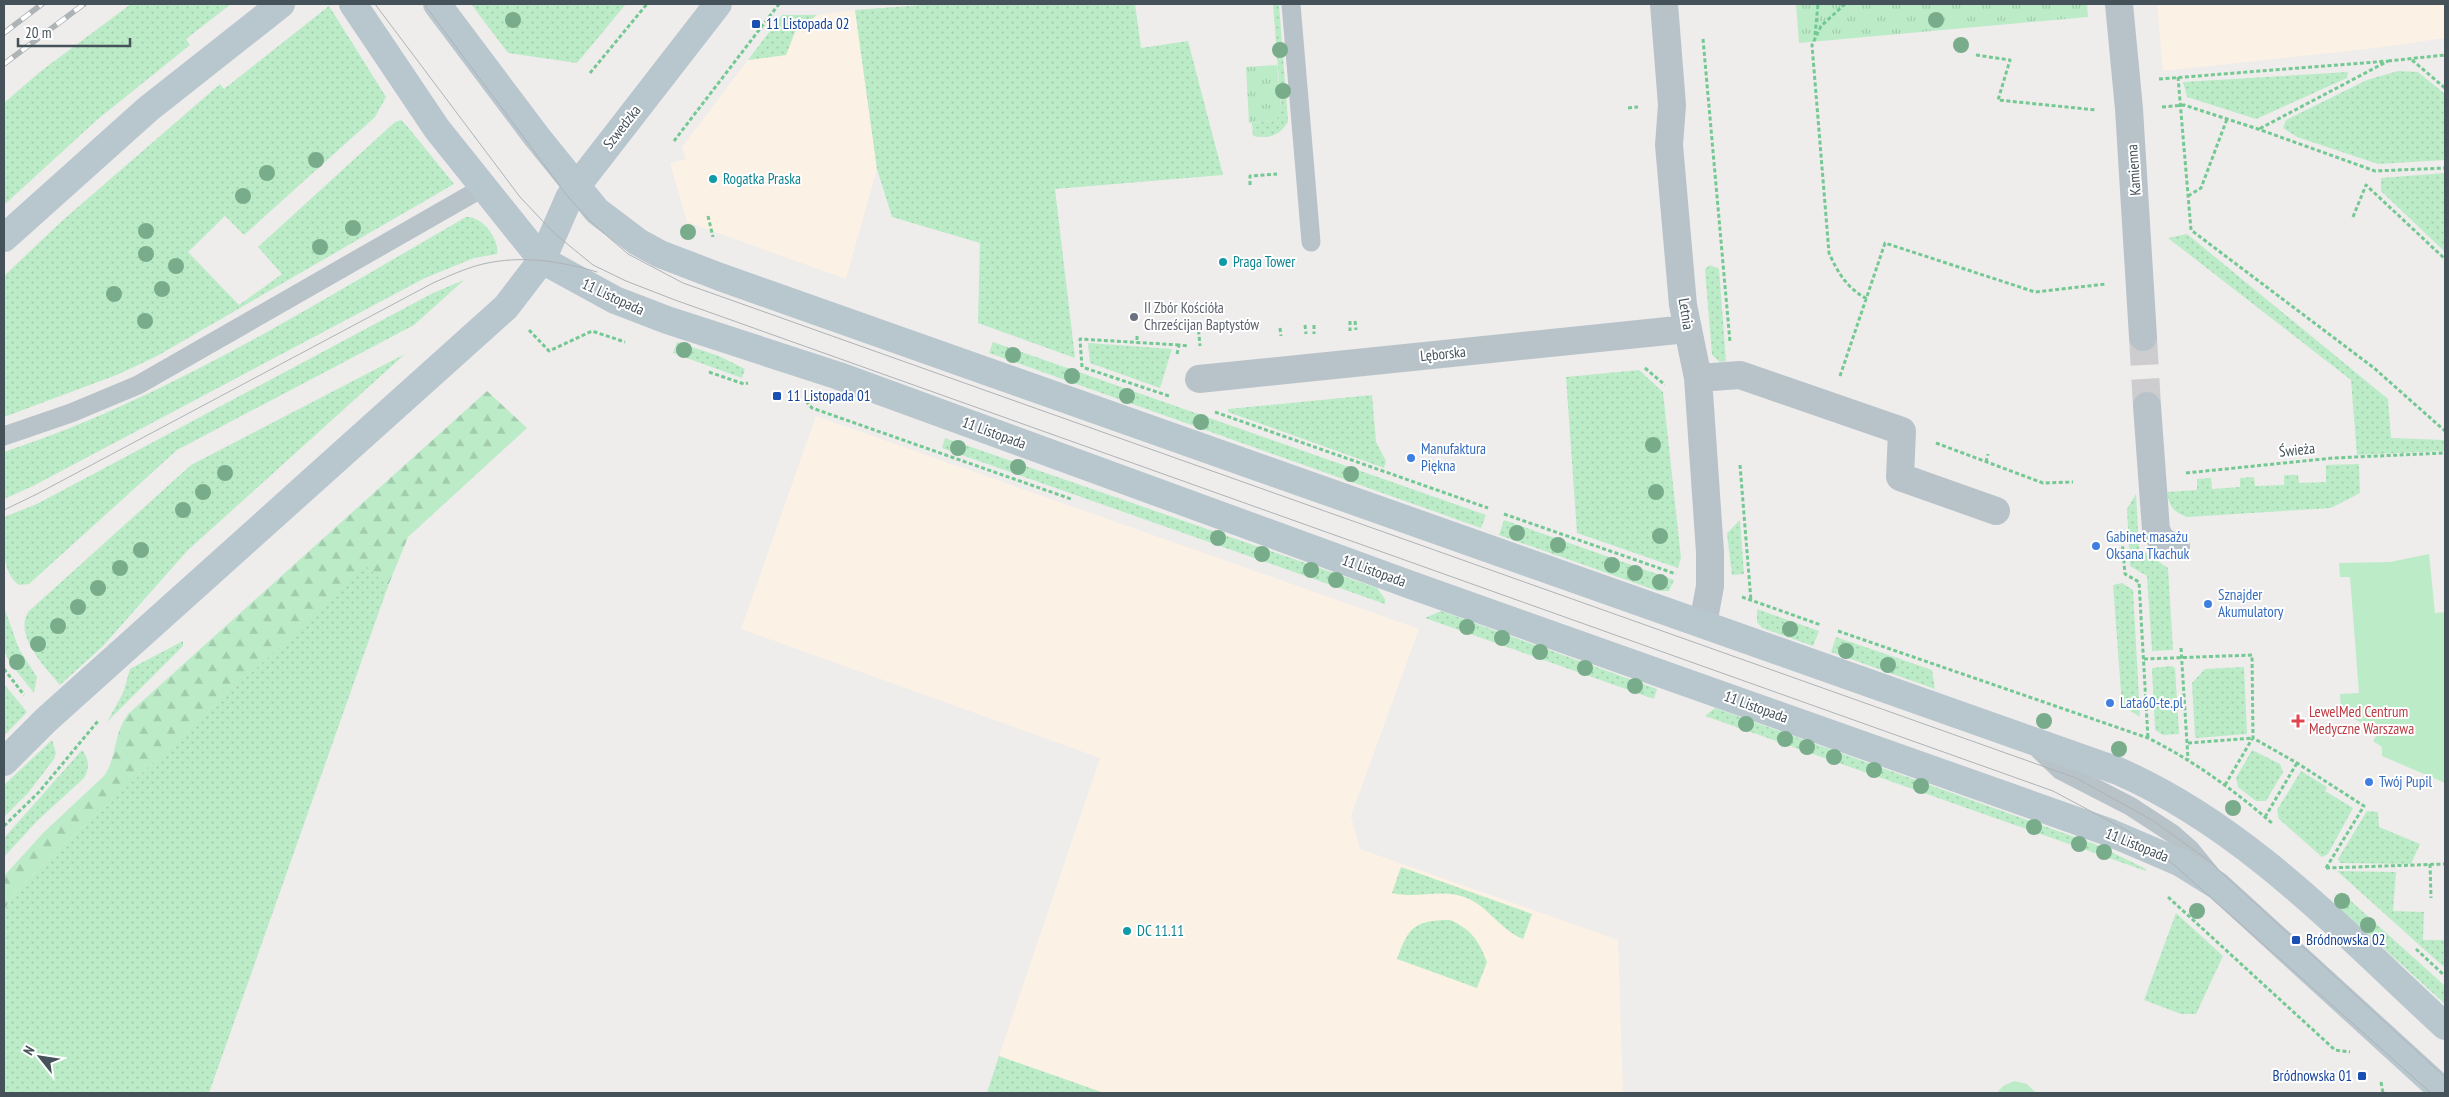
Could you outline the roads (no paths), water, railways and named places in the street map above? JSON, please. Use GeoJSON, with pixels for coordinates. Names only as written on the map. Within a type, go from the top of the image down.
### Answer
{"type":"FeatureCollection","features":[{"type":"Feature","properties":{"kind":"street"},"geometry":{"type":"LineString","coordinates":[[4,238],[91,159],[204,64],[281,4]]}},
{"type":"Feature","properties":{"kind":"street","name":"11 Listopada"},"geometry":{"type":"LineString","coordinates":[[353,4],[424,112],[542,260],[601,294],[638,310],[839,376],[1402,581],[2111,833],[2173,859],[2218,886],[2445,1093]]}},
{"type":"Feature","properties":{"kind":"street"},"geometry":{"type":"LineString","coordinates":[[437,4],[576,187],[597,211],[638,242],[690,266],[2026,737],[2146,783],[2205,818],[2259,858],[2445,1026]]}},
{"type":"Feature","properties":{"kind":"street","name":"Szwedzka"},"geometry":{"type":"LineString","coordinates":[[4,762],[46,720],[506,307],[542,260],[569,198],[576,187],[718,4]]}},
{"type":"Feature","properties":{"kind":"street","name":"Letnia"},"geometry":{"type":"LineString","coordinates":[[1664,4],[1672,105],[1669,145],[1683,305],[1698,378],[1710,552],[1710,586],[1703,624]]}},
{"type":"Feature","properties":{"kind":"street","name":"Kamienna"},"geometry":{"type":"LineString","coordinates":[[2119,4],[2129,109],[2143,337]]}},
{"type":"Feature","properties":{"kind":"street","name":"Lęborska"},"geometry":{"type":"LineString","coordinates":[[1199,379],[1687,329]]}},
{"type":"Feature","properties":{"kind":"street"},"geometry":{"type":"LineString","coordinates":[[1698,378],[1740,374],[1902,430],[1900,477],[1996,511]]}},
{"type":"Feature","properties":{"kind":"street"},"geometry":{"type":"LineString","coordinates":[[2147,406],[2156,530],[2162,542],[2176,547]]}},
{"type":"Feature","properties":{"kind":"lane"},"geometry":{"type":"LineString","coordinates":[[1291,4],[1311,242]]}},
{"type":"Feature","properties":{"kind":"lane"},"geometry":{"type":"LineString","coordinates":[[4,436],[71,413],[138,385],[484,187]]}},
{"type":"Feature","properties":{"kind":"lane"},"geometry":{"type":"LineString","coordinates":[[2026,737],[2060,770],[2130,806],[2173,834],[2206,867],[2218,886]]}},
{"type":"Feature","properties":{"kind":"tunnel"},"geometry":{"type":"LineString","coordinates":[[2143,337],[2147,406]]}},
{"type":"Feature","properties":{"kind":"tram line"},"geometry":{"type":"LineString","coordinates":[[375,4],[520,197],[554,233],[593,265],[626,281],[675,300],[2053,791],[2128,831],[2173,864],[2431,1093]]}},
{"type":"Feature","properties":{"kind":"tram line"},"geometry":{"type":"LineString","coordinates":[[424,4],[569,198],[591,222],[628,254],[683,283],[2076,778],[2152,820],[2209,861],[2445,1077]]}},
{"type":"Feature","properties":{"kind":"tram line"},"geometry":{"type":"LineString","coordinates":[[4,510],[433,283],[458,272],[497,261],[512,260],[555,262],[597,272]]}},
{"type":"Feature","properties":{"kind":"railway"},"geometry":{"type":"LineString","coordinates":[[4,33],[42,4]]}},
{"type":"Feature","properties":{"kind":"railway"},"geometry":{"type":"LineString","coordinates":[[4,64],[84,4]]}},
{"type":"Feature","properties":{"kind":"place","name":"11 Listopada 02"},"geometry":{"type":"Point","coordinates":[756,24]}},
{"type":"Feature","properties":{"kind":"place","name":"Rogatka Praska"},"geometry":{"type":"Point","coordinates":[713,179]}},
{"type":"Feature","properties":{"kind":"place","name":"Praga Tower"},"geometry":{"type":"Point","coordinates":[1223,262]}},
{"type":"Feature","properties":{"kind":"place","name":"II Zbór Kościóła Chrześcijan Baptystów"},"geometry":{"type":"Point","coordinates":[1134,317]}},
{"type":"Feature","properties":{"kind":"place","name":"11 Listopada 01"},"geometry":{"type":"Point","coordinates":[777,396]}},
{"type":"Feature","properties":{"kind":"place","name":"Manufaktura Piękna"},"geometry":{"type":"Point","coordinates":[1411,458]}},
{"type":"Feature","properties":{"kind":"place","name":"Gabinet masażu Oksana Tkachuk"},"geometry":{"type":"Point","coordinates":[2096,546]}},
{"type":"Feature","properties":{"kind":"place","name":"Sznajder Akumulatory"},"geometry":{"type":"Point","coordinates":[2208,604]}},
{"type":"Feature","properties":{"kind":"place","name":"Lata60-te.pl"},"geometry":{"type":"Point","coordinates":[2110,703]}},
{"type":"Feature","properties":{"kind":"place","name":"LewelMed Centrum Medyczne Warszawa"},"geometry":{"type":"Point","coordinates":[2298,721]}},
{"type":"Feature","properties":{"kind":"place","name":"Twój Pupil"},"geometry":{"type":"Point","coordinates":[2369,782]}},
{"type":"Feature","properties":{"kind":"place","name":"DC 11.11"},"geometry":{"type":"Point","coordinates":[1127,931]}},
{"type":"Feature","properties":{"kind":"place","name":"Bródnowska 02"},"geometry":{"type":"Point","coordinates":[2296,940]}},
{"type":"Feature","properties":{"kind":"place","name":"Bródnowska 01"},"geometry":{"type":"Point","coordinates":[2362,1076]}}]}
